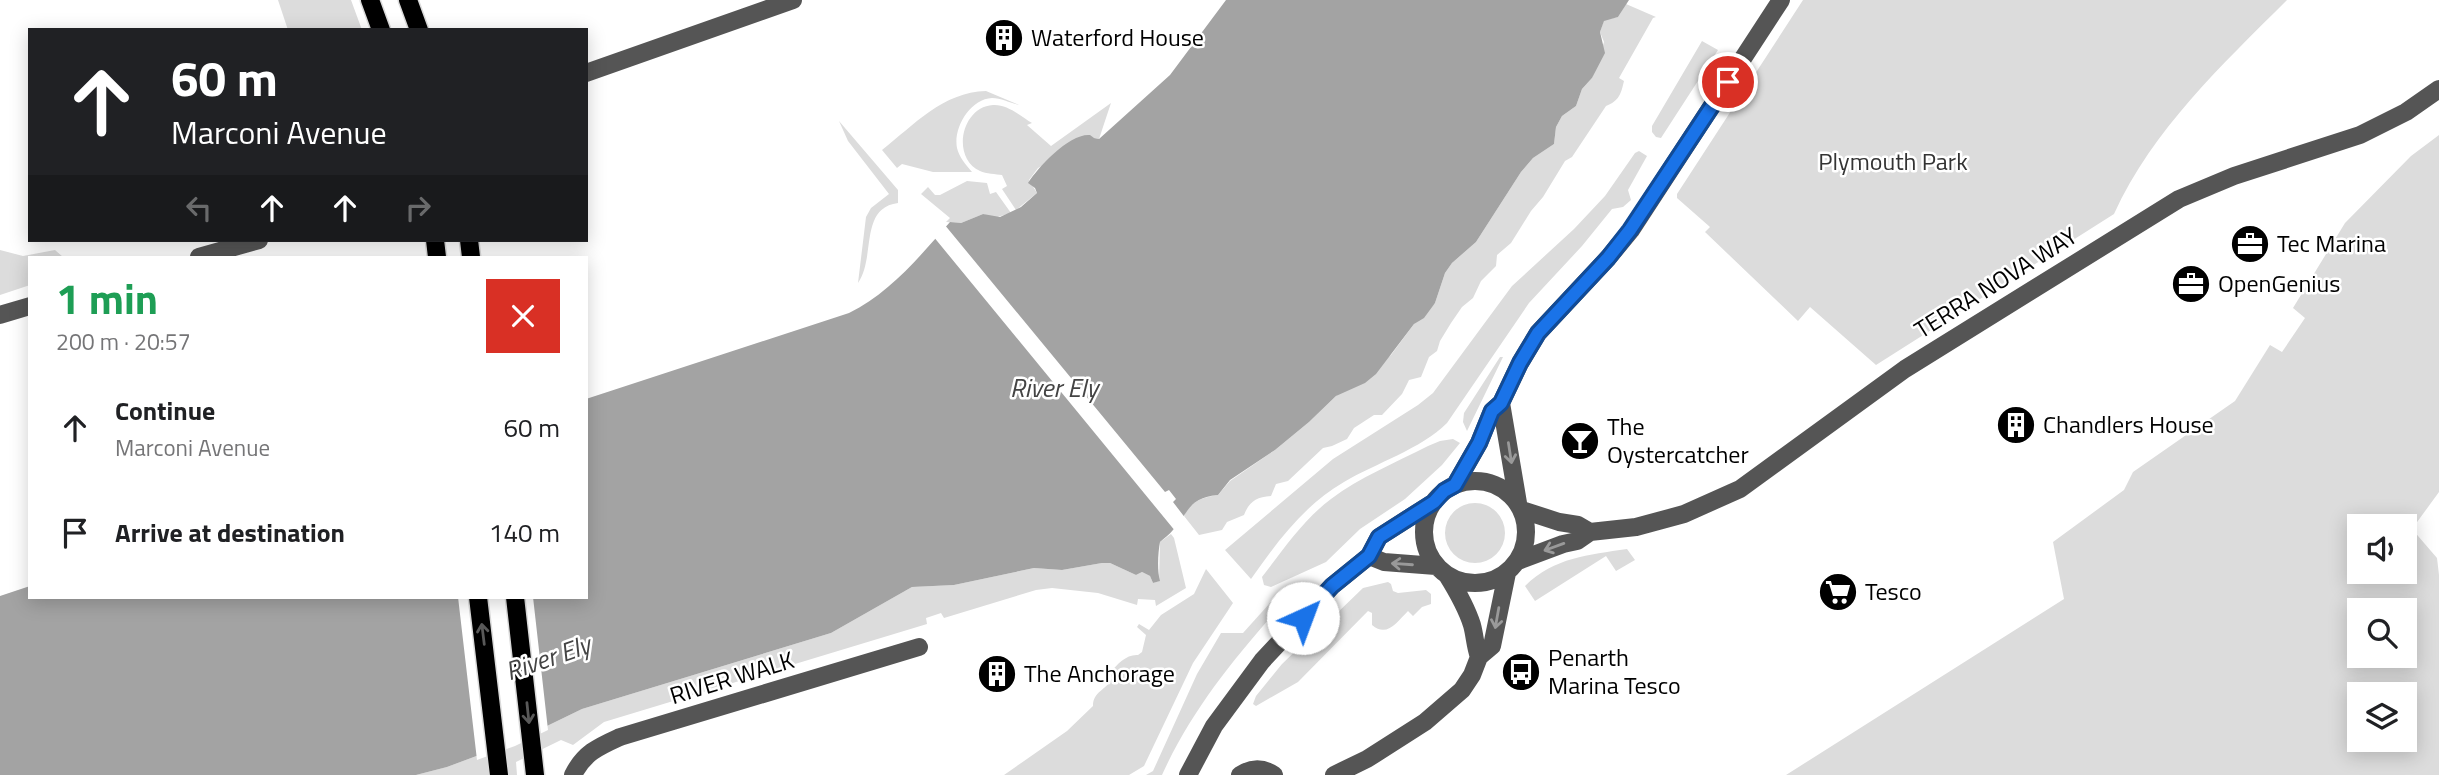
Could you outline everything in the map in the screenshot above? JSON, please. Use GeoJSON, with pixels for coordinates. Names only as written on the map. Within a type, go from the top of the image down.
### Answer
{"type":"FeatureCollection","features":[{"type":"Feature","properties":{"kind":"main road"},"geometry":{"type":"LineString","coordinates":[[370,0],[381,28]]}},
{"type":"Feature","properties":{"kind":"main road"},"geometry":{"type":"LineString","coordinates":[[408,0],[418,28]]}},
{"type":"Feature","properties":{"kind":"main road"},"geometry":{"type":"LineString","coordinates":[[478,599],[499,775]]}},
{"type":"Feature","properties":{"kind":"main road"},"geometry":{"type":"LineString","coordinates":[[514,599],[535,775]]}},
{"type":"Feature","properties":{"kind":"street"},"geometry":{"type":"LineString","coordinates":[[588,72],[793,0]]}},
{"type":"Feature","properties":{"kind":"street"},"geometry":{"type":"LineString","coordinates":[[1455,485],[1479,443],[1492,411],[1501,403],[1538,333],[1608,258],[1630,230],[1781,0]]}},
{"type":"Feature","properties":{"kind":"street","name":"TERRA NOVA WAY"},"geometry":{"type":"LineString","coordinates":[[1512,567],[1563,544],[1577,541],[1590,532],[1636,527],[1665,520],[1712,503],[1740,489],[1905,369],[2179,199],[2234,176],[2360,135],[2406,113],[2439,89]]}},
{"type":"Feature","properties":{"kind":"street"},"geometry":{"type":"LineString","coordinates":[[203,256],[252,242]]}},
{"type":"Feature","properties":{"kind":"street"},"geometry":{"type":"LineString","coordinates":[[0,315],[28,307]]}},
{"type":"Feature","properties":{"kind":"street"},"geometry":{"type":"LineString","coordinates":[[1334,775],[1367,759],[1434,715],[1462,690],[1479,657],[1492,646],[1512,567],[1525,547],[1526,526],[1501,403]]}},
{"type":"Feature","properties":{"kind":"street"},"geometry":{"type":"LineString","coordinates":[[1188,775],[1214,726],[1262,661],[1332,586],[1369,556],[1379,537],[1434,502],[1444,491],[1455,485],[1480,481],[1495,485],[1508,490],[1520,506]]}},
{"type":"Feature","properties":{"kind":"street"},"geometry":{"type":"LineString","coordinates":[[1434,502],[1426,519],[1423,537],[1426,552],[1462,599],[1479,657]]}},
{"type":"Feature","properties":{"kind":"street","name":"TERRA NOVA WAY"},"geometry":{"type":"LineString","coordinates":[[1520,506],[1559,522],[1578,525],[1590,532]]}},
{"type":"Feature","properties":{"kind":"street"},"geometry":{"type":"LineString","coordinates":[[1369,556],[1384,562],[1442,570],[1461,581],[1477,583],[1493,580],[1512,567]]}},
{"type":"Feature","properties":{"kind":"street","name":"RIVER WALK"},"geometry":{"type":"LineString","coordinates":[[573,775],[580,761],[589,753],[620,737],[919,647]]}},
{"type":"Feature","properties":{"kind":"street"},"geometry":{"type":"LineString","coordinates":[[1240,775],[1255,769],[1263,769],[1274,775]]}},
{"type":"Feature","properties":{"kind":"green space"},"geometry":{"type":"Polygon","coordinates":[[[278,0],[351,0],[361,28],[287,28],[278,0]]]}},
{"type":"Feature","properties":{"kind":"green space","name":"Plymouth Park"},"geometry":{"type":"Polygon","coordinates":[[[1803,0],[2287,0],[2214,74],[2169,126],[2148,154],[2114,214],[1876,365],[1810,307],[1798,321],[1705,232],[1710,227],[1677,198],[1677,194],[1803,0]]]}},
{"type":"Feature","properties":{"kind":"green space"},"geometry":{"type":"Polygon","coordinates":[[[1626,4],[1656,17],[1619,78],[1624,81],[1619,96],[1606,106],[1572,157],[1565,161],[1511,243],[1497,255],[1496,266],[1481,281],[1473,298],[1462,307],[1451,323],[1437,351],[1429,357],[1421,377],[1409,380],[1402,394],[1382,415],[1374,415],[1354,428],[1347,439],[1323,448],[1288,481],[1276,484],[1271,496],[1254,501],[1244,515],[1227,522],[1222,530],[1199,535],[1184,516],[1189,507],[1202,499],[1218,495],[1230,481],[1275,450],[1336,396],[1391,355],[1414,324],[1435,303],[1445,273],[1452,263],[1476,242],[1533,158],[1554,144],[1556,127],[1562,116],[1576,106],[1582,89],[1592,78],[1604,42],[1600,32],[1604,20],[1618,17],[1626,4]]]}},
{"type":"Feature","properties":{"kind":"green space"},"geometry":{"type":"Polygon","coordinates":[[[1702,41],[1718,50],[1661,138],[1656,137],[1652,126],[1702,41]]]}},
{"type":"Feature","properties":{"kind":"green space"},"geometry":{"type":"Polygon","coordinates":[[[986,91],[1019,105],[992,98],[977,103],[965,116],[956,140],[957,148],[972,172],[933,172],[902,164],[897,168],[882,150],[943,104],[956,97],[986,91]]]}},
{"type":"Feature","properties":{"kind":"green space"},"geometry":{"type":"Polygon","coordinates":[[[1111,103],[1099,139],[1094,138],[1038,168],[1029,180],[1037,193],[1016,210],[1002,189],[1007,186],[1002,175],[980,171],[971,165],[965,155],[963,145],[967,123],[973,114],[982,108],[998,105],[1014,111],[1032,123],[1027,125],[1051,146],[1111,103]]]}},
{"type":"Feature","properties":{"kind":"green space"},"geometry":{"type":"Polygon","coordinates":[[[839,121],[898,190],[898,203],[886,207],[878,214],[873,224],[863,272],[858,283],[866,217],[871,208],[889,194],[848,141],[839,121]]]}},
{"type":"Feature","properties":{"kind":"green space"},"geometry":{"type":"Polygon","coordinates":[[[2439,135],[2439,492],[2417,522],[2417,514],[2347,514],[2347,584],[2417,584],[2417,535],[2437,558],[2439,775],[1786,775],[2064,599],[2053,542],[2124,490],[2133,472],[2235,401],[2270,345],[2282,352],[2305,318],[2293,308],[2345,223],[2411,156],[2439,135]]]}},
{"type":"Feature","properties":{"kind":"green space"},"geometry":{"type":"Polygon","coordinates":[[[1639,151],[1647,156],[1628,190],[1631,200],[1623,207],[1612,209],[1529,303],[1447,423],[1424,441],[1344,482],[1316,502],[1281,538],[1251,579],[1225,550],[1333,459],[1433,393],[1512,286],[1574,229],[1605,196],[1639,151]]]}},
{"type":"Feature","properties":{"kind":"green space"},"geometry":{"type":"Polygon","coordinates":[[[967,181],[987,183],[990,194],[996,192],[1011,213],[994,218],[983,214],[961,223],[946,222],[950,218],[921,194],[928,187],[935,195],[940,195],[967,181]]]}},
{"type":"Feature","properties":{"kind":"green space"},"geometry":{"type":"Polygon","coordinates":[[[0,250],[23,256],[55,250],[62,256],[28,256],[28,286],[0,295],[0,250]]]}},
{"type":"Feature","properties":{"kind":"green space"},"geometry":{"type":"Polygon","coordinates":[[[1500,357],[1503,357],[1467,431],[1463,422],[1464,413],[1500,357]]]}},
{"type":"Feature","properties":{"kind":"green space"},"geometry":{"type":"Polygon","coordinates":[[[1453,439],[1460,443],[1442,465],[1405,499],[1360,529],[1326,562],[1271,587],[1264,585],[1262,577],[1286,546],[1311,516],[1331,499],[1390,464],[1440,441],[1453,439]]]}},
{"type":"Feature","properties":{"kind":"green space"},"geometry":{"type":"Polygon","coordinates":[[[1469,503],[1481,503],[1497,511],[1503,521],[1503,545],[1497,555],[1481,563],[1469,563],[1453,555],[1445,539],[1445,527],[1453,511],[1469,503]]]}},
{"type":"Feature","properties":{"kind":"green space"},"geometry":{"type":"Polygon","coordinates":[[[1171,534],[1186,588],[1156,606],[1155,600],[1138,599],[1137,605],[1098,593],[1052,588],[1036,590],[944,618],[941,613],[926,618],[927,624],[604,722],[573,745],[561,740],[516,762],[517,775],[416,775],[447,767],[514,742],[582,709],[831,633],[912,587],[954,585],[1034,568],[1062,570],[1102,563],[1110,563],[1136,575],[1142,572],[1150,576],[1153,583],[1159,581],[1160,542],[1171,534]]]}},
{"type":"Feature","properties":{"kind":"green space"},"geometry":{"type":"Polygon","coordinates":[[[1627,549],[1635,560],[1616,571],[1606,556],[1535,601],[1525,586],[1536,576],[1560,563],[1627,549]]]}},
{"type":"Feature","properties":{"kind":"green space"},"geometry":{"type":"Polygon","coordinates":[[[1206,569],[1233,603],[1193,663],[1144,766],[1129,775],[1004,775],[1067,731],[1093,706],[1095,697],[1112,678],[1110,673],[1116,666],[1126,658],[1142,652],[1146,635],[1137,627],[1139,624],[1149,630],[1161,615],[1194,594],[1206,569]]]}},
{"type":"Feature","properties":{"kind":"green space"},"geometry":{"type":"Polygon","coordinates":[[[1388,582],[1393,591],[1398,593],[1426,590],[1431,594],[1431,604],[1422,607],[1413,616],[1408,611],[1392,627],[1382,630],[1372,625],[1372,613],[1368,611],[1298,682],[1256,706],[1253,704],[1256,696],[1282,664],[1313,634],[1320,623],[1335,615],[1363,588],[1388,582]]]}},
{"type":"Feature","properties":{"kind":"green space"},"geometry":{"type":"Polygon","coordinates":[[[1296,589],[1239,654],[1205,700],[1162,775],[1146,775],[1153,771],[1197,674],[1221,633],[1243,633],[1279,593],[1296,589]]]}},
{"type":"Feature","properties":{"kind":"water","name":"River Ely"},"geometry":{"type":"Polygon","coordinates":[[[1226,0],[1629,0],[1618,17],[1604,21],[1600,32],[1605,53],[1592,78],[1582,89],[1576,106],[1562,116],[1556,127],[1554,144],[1533,158],[1521,172],[1476,242],[1452,263],[1445,273],[1435,303],[1424,318],[1414,324],[1376,374],[1365,383],[1336,396],[1275,450],[1230,480],[1218,495],[1195,502],[1160,542],[1160,581],[1153,583],[1150,576],[1142,572],[1136,575],[1110,563],[1102,563],[1062,570],[1034,568],[954,585],[912,587],[831,633],[582,709],[514,742],[447,767],[416,775],[0,775],[0,596],[28,587],[28,599],[588,599],[588,398],[849,313],[864,305],[916,260],[950,222],[961,223],[983,214],[1000,217],[1021,207],[1037,193],[1028,183],[1047,160],[1073,139],[1090,135],[1099,139],[1170,75],[1226,0]]]}},
{"type":"Feature","properties":{"kind":"pier"},"geometry":{"type":"Polygon","coordinates":[[[944,224],[1165,492],[1169,490],[1176,499],[1173,502],[1186,519],[1176,532],[933,236],[944,224]]]}},
{"type":"Feature","properties":{"kind":"pier"},"geometry":{"type":"Polygon","coordinates":[[[458,599],[533,599],[548,730],[477,760],[458,599]]]}},
{"type":"Feature","properties":{"kind":"place","name":"Waterford House"},"geometry":{"type":"Point","coordinates":[1004,38]}},
{"type":"Feature","properties":{"kind":"place","name":"Tec Marina"},"geometry":{"type":"Point","coordinates":[2250,244]}},
{"type":"Feature","properties":{"kind":"place","name":"OpenGenius"},"geometry":{"type":"Point","coordinates":[2191,284]}},
{"type":"Feature","properties":{"kind":"place","name":"Chandlers House"},"geometry":{"type":"Point","coordinates":[2016,425]}},
{"type":"Feature","properties":{"kind":"place","name":"The Oystercatcher"},"geometry":{"type":"Point","coordinates":[1580,441]}},
{"type":"Feature","properties":{"kind":"place","name":"Tesco"},"geometry":{"type":"Point","coordinates":[1838,592]}},
{"type":"Feature","properties":{"kind":"place","name":"Penarth Marina Tesco"},"geometry":{"type":"Point","coordinates":[1521,672]}},
{"type":"Feature","properties":{"kind":"place","name":"The Anchorage"},"geometry":{"type":"Point","coordinates":[997,674]}},
{"type":"Feature","properties":{"kind":"route"},"geometry":{"type":"LineString","coordinates":[[1303,618],[1332,586],[1369,556],[1379,537],[1434,502],[1444,491],[1455,485],[1479,443],[1492,411],[1501,403],[1538,333],[1608,258],[1630,230],[1728,82]]}}]}
